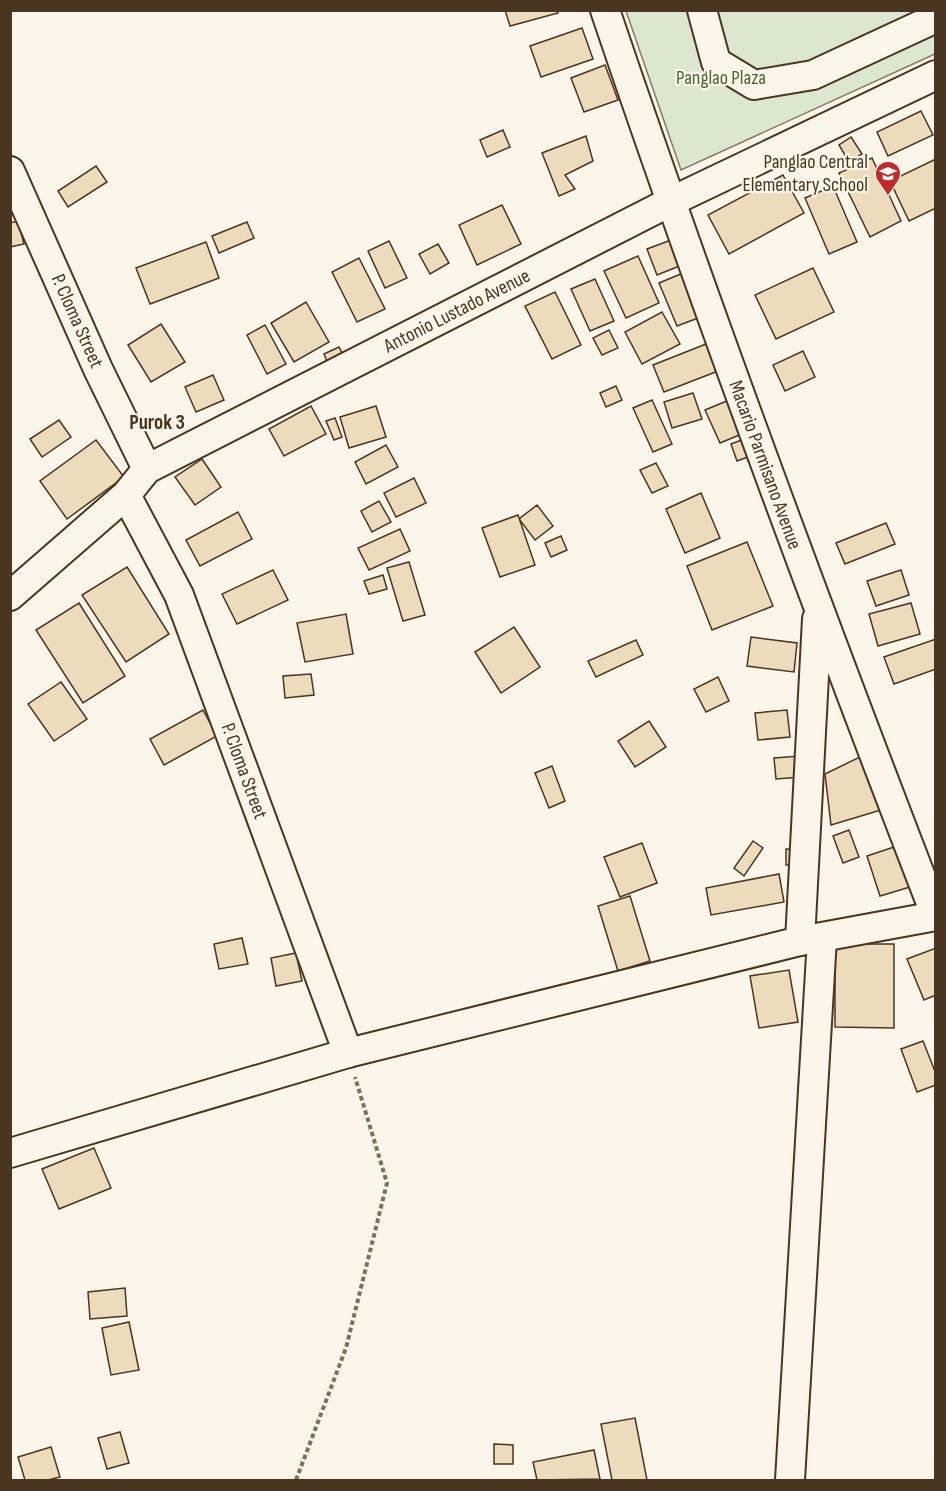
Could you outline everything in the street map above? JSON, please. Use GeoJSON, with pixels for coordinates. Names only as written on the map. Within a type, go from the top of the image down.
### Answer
{"type":"FeatureCollection","features":[{"type":"Feature","properties":{"kind":"street","name":"Macario Parmisano Avenue"},"geometry":{"type":"LineString","coordinates":[[605,10],[670,202],[817,609],[936,916]]}},
{"type":"Feature","properties":{"kind":"street"},"geometry":{"type":"LineString","coordinates":[[702,10],[716,62],[754,85],[813,75],[936,18]]}},
{"type":"Feature","properties":{"kind":"street","name":"Antonio Lustado Avenue"},"geometry":{"type":"LineString","coordinates":[[10,596],[126,495],[147,470],[670,202],[936,75]]}},
{"type":"Feature","properties":{"kind":"street","name":"P. Cloma Street"},"geometry":{"type":"LineString","coordinates":[[10,171],[98,369],[147,470]]}},
{"type":"Feature","properties":{"kind":"street","name":"P. Cloma Street"},"geometry":{"type":"LineString","coordinates":[[126,495],[179,594],[348,1053]]}},
{"type":"Feature","properties":{"kind":"street"},"geometry":{"type":"LineString","coordinates":[[790,1480],[811,939],[817,609]]}},
{"type":"Feature","properties":{"kind":"street"},"geometry":{"type":"LineString","coordinates":[[10,1153],[348,1053],[811,939],[936,916]]}},
{"type":"Feature","properties":{"kind":"path"},"geometry":{"type":"LineString","coordinates":[[296,1480],[346,1348],[387,1183],[348,1053]]}},
{"type":"Feature","properties":{"kind":"green space","name":"Panglao Plaza"},"geometry":{"type":"Polygon","coordinates":[[[626,11],[935,11],[935,54],[681,170],[626,11]]]}},
{"type":"Feature","properties":{"kind":"building"},"geometry":{"type":"Polygon","coordinates":[[[505,10],[557,10],[558,13],[510,26],[505,10]]]}},
{"type":"Feature","properties":{"kind":"building"},"geometry":{"type":"Polygon","coordinates":[[[582,28],[593,59],[541,77],[530,46],[582,28]]]}},
{"type":"Feature","properties":{"kind":"building"},"geometry":{"type":"Polygon","coordinates":[[[605,65],[618,100],[584,112],[571,78],[605,65]]]}},
{"type":"Feature","properties":{"kind":"building"},"geometry":{"type":"Polygon","coordinates":[[[921,111],[933,135],[888,156],[877,132],[921,111]]]}},
{"type":"Feature","properties":{"kind":"building"},"geometry":{"type":"Polygon","coordinates":[[[503,130],[510,147],[487,157],[480,140],[503,130]]]}},
{"type":"Feature","properties":{"kind":"building"},"geometry":{"type":"Polygon","coordinates":[[[586,136],[593,161],[565,175],[575,189],[559,196],[542,153],[586,136]]]}},
{"type":"Feature","properties":{"kind":"building"},"geometry":{"type":"Polygon","coordinates":[[[851,137],[862,154],[849,162],[839,145],[851,137]]]}},
{"type":"Feature","properties":{"kind":"building"},"geometry":{"type":"Polygon","coordinates":[[[872,158],[901,221],[870,237],[839,173],[872,158]]]}},
{"type":"Feature","properties":{"kind":"building"},"geometry":{"type":"Polygon","coordinates":[[[936,159],[936,208],[909,221],[890,181],[936,159]]]}},
{"type":"Feature","properties":{"kind":"building"},"geometry":{"type":"Polygon","coordinates":[[[96,166],[107,182],[68,207],[58,191],[96,166]]]}},
{"type":"Feature","properties":{"kind":"building"},"geometry":{"type":"Polygon","coordinates":[[[783,175],[804,213],[729,254],[708,215],[783,175]]]}},
{"type":"Feature","properties":{"kind":"building"},"geometry":{"type":"Polygon","coordinates":[[[833,186],[857,242],[829,254],[805,198],[833,186]]]}},
{"type":"Feature","properties":{"kind":"building"},"geometry":{"type":"Polygon","coordinates":[[[502,205],[521,244],[477,265],[459,225],[502,205]]]}},
{"type":"Feature","properties":{"kind":"building"},"geometry":{"type":"Polygon","coordinates":[[[18,221],[24,244],[10,247],[10,223],[18,221]]]}},
{"type":"Feature","properties":{"kind":"building"},"geometry":{"type":"Polygon","coordinates":[[[247,222],[254,238],[219,253],[212,236],[247,222]]]}},
{"type":"Feature","properties":{"kind":"building"},"geometry":{"type":"Polygon","coordinates":[[[671,240],[682,265],[657,275],[647,249],[671,240]]]}},
{"type":"Feature","properties":{"kind":"building"},"geometry":{"type":"Polygon","coordinates":[[[389,241],[407,278],[385,288],[368,251],[389,241]]]}},
{"type":"Feature","properties":{"kind":"building"},"geometry":{"type":"Polygon","coordinates":[[[206,242],[219,278],[150,304],[136,268],[206,242]]]}},
{"type":"Feature","properties":{"kind":"building"},"geometry":{"type":"Polygon","coordinates":[[[438,244],[449,263],[430,274],[419,254],[438,244]]]}},
{"type":"Feature","properties":{"kind":"building"},"geometry":{"type":"Polygon","coordinates":[[[638,256],[659,303],[626,318],[604,271],[638,256]]]}},
{"type":"Feature","properties":{"kind":"building"},"geometry":{"type":"Polygon","coordinates":[[[359,258],[385,309],[357,322],[332,272],[359,258]]]}},
{"type":"Feature","properties":{"kind":"building"},"geometry":{"type":"Polygon","coordinates":[[[813,268],[834,312],[776,339],[755,295],[813,268]]]}},
{"type":"Feature","properties":{"kind":"building"},"geometry":{"type":"Polygon","coordinates":[[[688,271],[706,315],[677,326],[659,283],[688,271]]]}},
{"type":"Feature","properties":{"kind":"building"},"geometry":{"type":"Polygon","coordinates":[[[595,279],[614,321],[590,331],[571,289],[595,279]]]}},
{"type":"Feature","properties":{"kind":"building"},"geometry":{"type":"Polygon","coordinates":[[[555,292],[581,345],[552,359],[525,306],[555,292]]]}},
{"type":"Feature","properties":{"kind":"building"},"geometry":{"type":"Polygon","coordinates":[[[306,302],[329,342],[294,362],[271,323],[306,302]]]}},
{"type":"Feature","properties":{"kind":"building"},"geometry":{"type":"Polygon","coordinates":[[[662,312],[680,344],[642,364],[625,332],[662,312]]]}},
{"type":"Feature","properties":{"kind":"building"},"geometry":{"type":"Polygon","coordinates":[[[161,324],[185,362],[151,382],[128,345],[161,324]]]}},
{"type":"Feature","properties":{"kind":"building"},"geometry":{"type":"Polygon","coordinates":[[[265,325],[286,364],[267,374],[247,335],[265,325]]]}},
{"type":"Feature","properties":{"kind":"building"},"geometry":{"type":"Polygon","coordinates":[[[609,330],[618,348],[602,355],[593,338],[609,330]]]}},
{"type":"Feature","properties":{"kind":"building"},"geometry":{"type":"Polygon","coordinates":[[[706,344],[718,371],[664,392],[653,365],[706,344]]]}},
{"type":"Feature","properties":{"kind":"building"},"geometry":{"type":"Polygon","coordinates":[[[339,347],[344,357],[328,364],[324,354],[339,347]]]}},
{"type":"Feature","properties":{"kind":"building"},"geometry":{"type":"Polygon","coordinates":[[[803,351],[815,377],[785,391],[773,365],[803,351]]]}},
{"type":"Feature","properties":{"kind":"building"},"geometry":{"type":"Polygon","coordinates":[[[213,375],[224,400],[196,412],[185,387],[213,375]]]}},
{"type":"Feature","properties":{"kind":"building"},"geometry":{"type":"Polygon","coordinates":[[[616,386],[622,400],[606,407],[600,393],[616,386]]]}},
{"type":"Feature","properties":{"kind":"building"},"geometry":{"type":"Polygon","coordinates":[[[693,393],[702,419],[672,428],[664,402],[693,393]]]}},
{"type":"Feature","properties":{"kind":"building"},"geometry":{"type":"Polygon","coordinates":[[[734,398],[749,431],[720,443],[705,410],[734,398]]]}},
{"type":"Feature","properties":{"kind":"building"},"geometry":{"type":"Polygon","coordinates":[[[652,400],[672,444],[653,452],[633,408],[652,400]]]}},
{"type":"Feature","properties":{"kind":"building"},"geometry":{"type":"Polygon","coordinates":[[[311,406],[326,434],[284,456],[269,429],[311,406]]]}},
{"type":"Feature","properties":{"kind":"building"},"geometry":{"type":"Polygon","coordinates":[[[376,406],[386,437],[349,448],[340,417],[376,406]]]}},
{"type":"Feature","properties":{"kind":"building"},"geometry":{"type":"Polygon","coordinates":[[[335,418],[342,437],[334,440],[326,421],[335,418]]]}},
{"type":"Feature","properties":{"kind":"building"},"geometry":{"type":"Polygon","coordinates":[[[59,420],[71,437],[42,457],[30,439],[59,420]]]}},
{"type":"Feature","properties":{"kind":"building"},"geometry":{"type":"Polygon","coordinates":[[[747,438],[753,455],[737,461],[731,444],[747,438]]]}},
{"type":"Feature","properties":{"kind":"building"},"geometry":{"type":"Polygon","coordinates":[[[96,440],[124,477],[67,519],[40,481],[96,440]]]}},
{"type":"Feature","properties":{"kind":"building"},"geometry":{"type":"Polygon","coordinates":[[[386,445],[398,467],[366,484],[355,462],[386,445]]]}},
{"type":"Feature","properties":{"kind":"building"},"geometry":{"type":"Polygon","coordinates":[[[202,459],[221,487],[195,505],[175,477],[202,459]]]}},
{"type":"Feature","properties":{"kind":"building"},"geometry":{"type":"Polygon","coordinates":[[[656,463],[668,486],[652,493],[640,470],[656,463]]]}},
{"type":"Feature","properties":{"kind":"building"},"geometry":{"type":"Polygon","coordinates":[[[414,478],[426,503],[396,517],[384,493],[414,478]]]}},
{"type":"Feature","properties":{"kind":"building"},"geometry":{"type":"Polygon","coordinates":[[[701,493],[720,538],[685,553],[666,509],[701,493]]]}},
{"type":"Feature","properties":{"kind":"building"},"geometry":{"type":"Polygon","coordinates":[[[379,501],[391,522],[372,532],[361,511],[379,501]]]}},
{"type":"Feature","properties":{"kind":"building"},"geometry":{"type":"Polygon","coordinates":[[[537,505],[553,526],[535,540],[519,519],[537,505]]]}},
{"type":"Feature","properties":{"kind":"building"},"geometry":{"type":"Polygon","coordinates":[[[238,512],[252,539],[200,566],[186,540],[238,512]]]}},
{"type":"Feature","properties":{"kind":"building"},"geometry":{"type":"Polygon","coordinates":[[[518,515],[535,565],[500,577],[482,528],[518,515]]]}},
{"type":"Feature","properties":{"kind":"building"},"geometry":{"type":"Polygon","coordinates":[[[886,523],[895,544],[845,564],[836,543],[886,523]]]}},
{"type":"Feature","properties":{"kind":"building"},"geometry":{"type":"Polygon","coordinates":[[[400,529],[410,551],[369,570],[358,548],[400,529]]]}},
{"type":"Feature","properties":{"kind":"building"},"geometry":{"type":"Polygon","coordinates":[[[561,536],[567,550],[551,557],[545,543],[561,536]]]}},
{"type":"Feature","properties":{"kind":"building"},"geometry":{"type":"Polygon","coordinates":[[[747,542],[773,606],[712,630],[687,566],[747,542]]]}},
{"type":"Feature","properties":{"kind":"building"},"geometry":{"type":"Polygon","coordinates":[[[409,562],[425,615],[403,621],[387,568],[409,562]]]}},
{"type":"Feature","properties":{"kind":"building"},"geometry":{"type":"Polygon","coordinates":[[[127,567],[169,634],[126,662],[82,595],[127,567]]]}},
{"type":"Feature","properties":{"kind":"building"},"geometry":{"type":"Polygon","coordinates":[[[273,570],[288,600],[237,624],[222,594],[273,570]]]}},
{"type":"Feature","properties":{"kind":"building"},"geometry":{"type":"Polygon","coordinates":[[[901,570],[909,595],[876,606],[867,581],[901,570]]]}},
{"type":"Feature","properties":{"kind":"building"},"geometry":{"type":"Polygon","coordinates":[[[383,575],[387,589],[369,594],[364,581],[383,575]]]}},
{"type":"Feature","properties":{"kind":"building"},"geometry":{"type":"Polygon","coordinates":[[[79,603],[125,676],[83,703],[36,630],[79,603]]]}},
{"type":"Feature","properties":{"kind":"building"},"geometry":{"type":"Polygon","coordinates":[[[911,603],[920,634],[878,646],[869,614],[911,603]]]}},
{"type":"Feature","properties":{"kind":"building"},"geometry":{"type":"Polygon","coordinates":[[[346,614],[353,654],[305,662],[297,623],[346,614]]]}},
{"type":"Feature","properties":{"kind":"building"},"geometry":{"type":"Polygon","coordinates":[[[514,627],[540,667],[501,693],[475,652],[514,627]]]}},
{"type":"Feature","properties":{"kind":"building"},"geometry":{"type":"Polygon","coordinates":[[[751,637],[797,643],[794,672],[747,666],[751,637]]]}},
{"type":"Feature","properties":{"kind":"building"},"geometry":{"type":"Polygon","coordinates":[[[936,639],[936,669],[894,684],[884,657],[936,639]]]}},
{"type":"Feature","properties":{"kind":"building"},"geometry":{"type":"Polygon","coordinates":[[[636,640],[643,655],[596,677],[588,661],[636,640]]]}},
{"type":"Feature","properties":{"kind":"building"},"geometry":{"type":"Polygon","coordinates":[[[311,674],[314,695],[285,698],[283,676],[311,674]]]}},
{"type":"Feature","properties":{"kind":"building"},"geometry":{"type":"Polygon","coordinates":[[[718,677],[729,701],[706,712],[694,689],[718,677]]]}},
{"type":"Feature","properties":{"kind":"building"},"geometry":{"type":"Polygon","coordinates":[[[61,682],[87,719],[54,741],[28,704],[61,682]]]}},
{"type":"Feature","properties":{"kind":"building"},"geometry":{"type":"Polygon","coordinates":[[[203,710],[217,736],[164,765],[150,739],[203,710]]]}},
{"type":"Feature","properties":{"kind":"building"},"geometry":{"type":"Polygon","coordinates":[[[787,710],[790,737],[758,740],[755,713],[787,710]]]}},
{"type":"Feature","properties":{"kind":"building"},"geometry":{"type":"Polygon","coordinates":[[[649,721],[666,747],[635,767],[618,741],[649,721]]]}},
{"type":"Feature","properties":{"kind":"building"},"geometry":{"type":"Polygon","coordinates":[[[864,755],[881,810],[831,825],[825,774],[864,755]]]}},
{"type":"Feature","properties":{"kind":"building"},"geometry":{"type":"Polygon","coordinates":[[[800,756],[802,777],[776,779],[774,758],[800,756]]]}},
{"type":"Feature","properties":{"kind":"building"},"geometry":{"type":"Polygon","coordinates":[[[552,766],[565,801],[549,808],[535,773],[552,766]]]}},
{"type":"Feature","properties":{"kind":"building"},"geometry":{"type":"Polygon","coordinates":[[[849,830],[859,857],[843,863],[833,836],[849,830]]]}},
{"type":"Feature","properties":{"kind":"building"},"geometry":{"type":"Polygon","coordinates":[[[753,841],[763,848],[744,876],[734,868],[753,841]]]}},
{"type":"Feature","properties":{"kind":"building"},"geometry":{"type":"Polygon","coordinates":[[[642,843],[657,883],[620,897],[604,857],[642,843]]]}},
{"type":"Feature","properties":{"kind":"building"},"geometry":{"type":"Polygon","coordinates":[[[897,846],[910,887],[880,896],[867,856],[897,846]]]}},
{"type":"Feature","properties":{"kind":"building"},"geometry":{"type":"Polygon","coordinates":[[[786,849],[800,850],[800,865],[786,865],[786,849]]]}},
{"type":"Feature","properties":{"kind":"building"},"geometry":{"type":"Polygon","coordinates":[[[779,874],[784,902],[711,915],[706,888],[779,874]]]}},
{"type":"Feature","properties":{"kind":"building"},"geometry":{"type":"Polygon","coordinates":[[[630,896],[650,961],[618,971],[598,906],[630,896]]]}},
{"type":"Feature","properties":{"kind":"building"},"geometry":{"type":"Polygon","coordinates":[[[242,938],[248,964],[219,969],[214,944],[242,938]]]}},
{"type":"Feature","properties":{"kind":"building"},"geometry":{"type":"Polygon","coordinates":[[[835,944],[894,944],[894,1028],[835,1027],[835,944]]]}},
{"type":"Feature","properties":{"kind":"building"},"geometry":{"type":"Polygon","coordinates":[[[936,948],[936,995],[924,1000],[907,959],[936,948]]]}},
{"type":"Feature","properties":{"kind":"building"},"geometry":{"type":"Polygon","coordinates":[[[296,953],[302,981],[276,986],[271,958],[296,953]]]}},
{"type":"Feature","properties":{"kind":"building"},"geometry":{"type":"Polygon","coordinates":[[[789,970],[798,1022],[759,1028],[750,976],[789,970]]]}},
{"type":"Feature","properties":{"kind":"building"},"geometry":{"type":"Polygon","coordinates":[[[923,1041],[936,1074],[936,1085],[917,1092],[901,1049],[923,1041]]]}},
{"type":"Feature","properties":{"kind":"building"},"geometry":{"type":"Polygon","coordinates":[[[94,1148],[111,1188],[59,1209],[42,1169],[94,1148]]]}},
{"type":"Feature","properties":{"kind":"building"},"geometry":{"type":"Polygon","coordinates":[[[125,1288],[127,1316],[90,1319],[88,1292],[125,1288]]]}},
{"type":"Feature","properties":{"kind":"building"},"geometry":{"type":"Polygon","coordinates":[[[129,1322],[139,1370],[111,1375],[102,1328],[129,1322]]]}},
{"type":"Feature","properties":{"kind":"building"},"geometry":{"type":"Polygon","coordinates":[[[635,1418],[647,1480],[612,1480],[601,1424],[635,1418]]]}},
{"type":"Feature","properties":{"kind":"building"},"geometry":{"type":"Polygon","coordinates":[[[120,1432],[129,1463],[107,1469],[98,1438],[120,1432]]]}},
{"type":"Feature","properties":{"kind":"building"},"geometry":{"type":"Polygon","coordinates":[[[494,1444],[513,1445],[513,1464],[494,1464],[494,1444]]]}},
{"type":"Feature","properties":{"kind":"building"},"geometry":{"type":"Polygon","coordinates":[[[51,1447],[60,1477],[48,1480],[25,1480],[18,1457],[51,1447]]]}},
{"type":"Feature","properties":{"kind":"building"},"geometry":{"type":"Polygon","coordinates":[[[594,1450],[600,1479],[537,1480],[533,1462],[594,1450]]]}},
{"type":"Feature","properties":{"kind":"place","name":"Panglao Central Elementary School"},"geometry":{"type":"Point","coordinates":[888,197]}},
{"type":"Feature","properties":{"kind":"district","name":"Purok 3"},"geometry":{"type":"Point","coordinates":[157,422]}}]}
